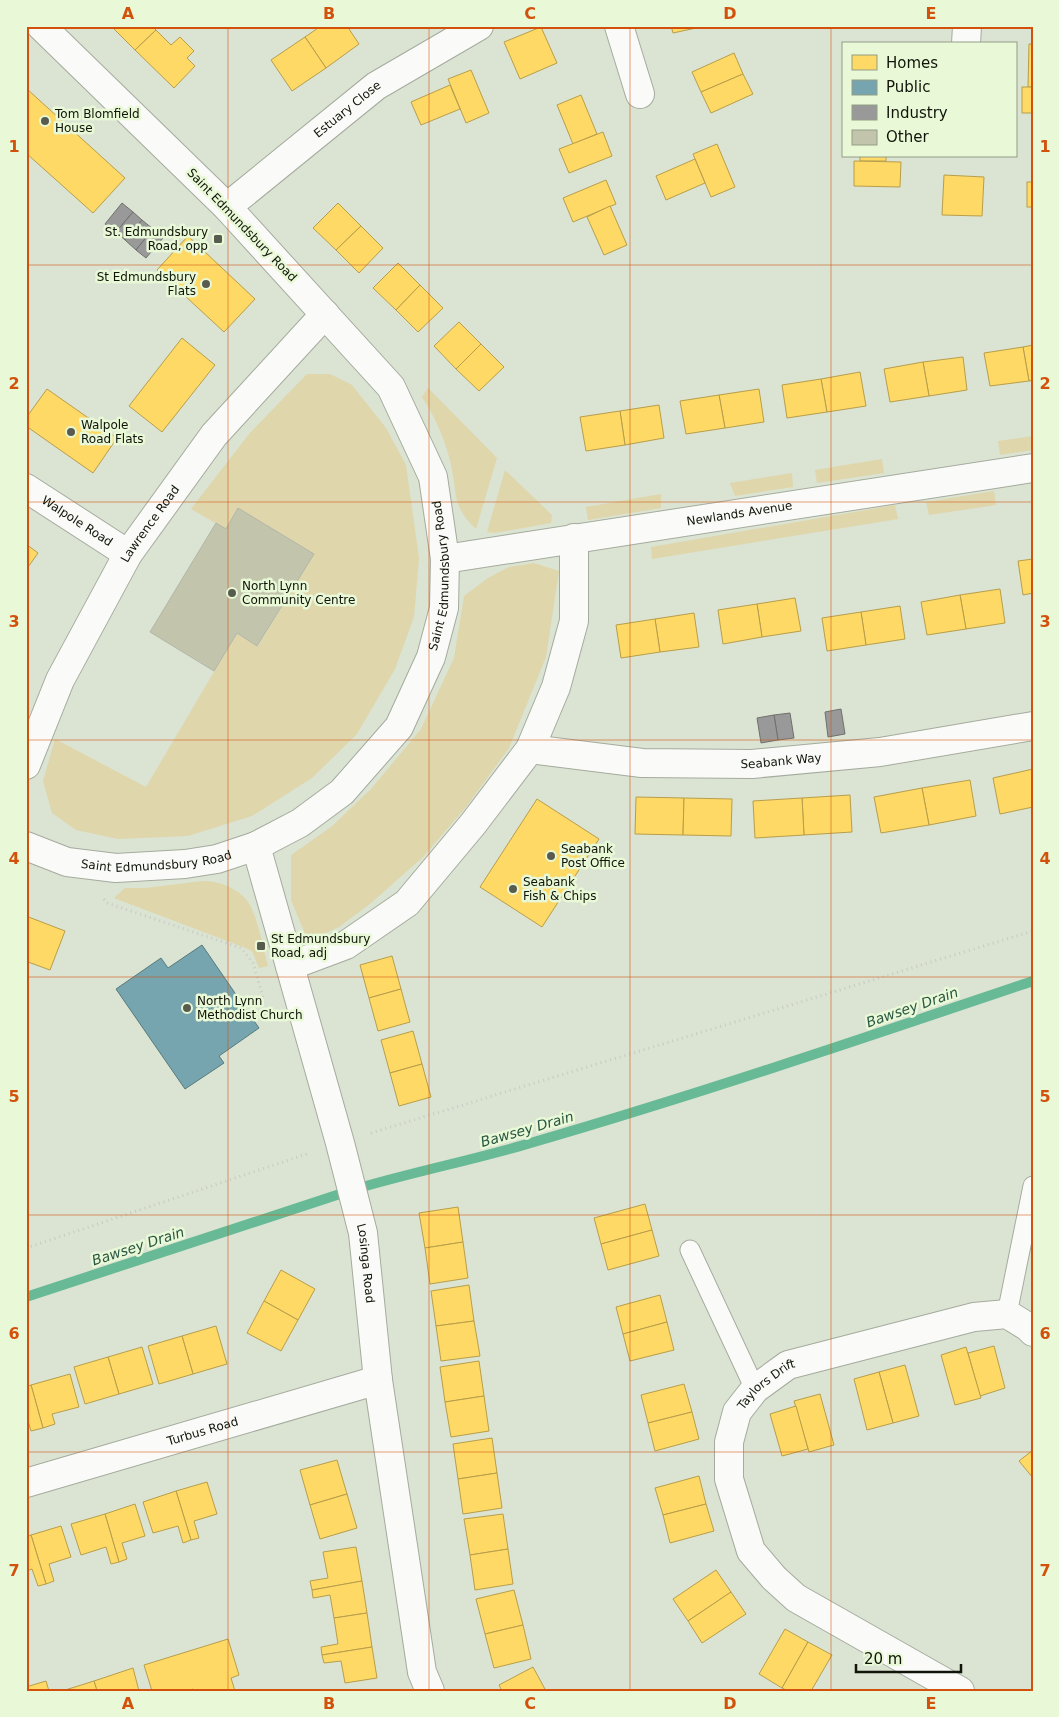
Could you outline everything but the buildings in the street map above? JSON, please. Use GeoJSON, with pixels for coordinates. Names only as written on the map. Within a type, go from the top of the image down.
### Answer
{"type":"FeatureCollection","features":[{"type":"Feature","properties":{"kind":"street","name":"Saint Edmundsbury Road"},"geometry":{"type":"LineString","coordinates":[[26,846],[67,862],[116,868],[176,865],[217,859],[256,846],[300,823],[342,792],[399,727],[431,657],[444,608],[445,559],[433,477],[391,387],[227,207],[41,26]]}},
{"type":"Feature","properties":{"kind":"street","name":"Estuary Close"},"geometry":{"type":"LineString","coordinates":[[227,207],[376,86],[479,26]]}},
{"type":"Feature","properties":{"kind":"street"},"geometry":{"type":"LineString","coordinates":[[619,26],[640,94]]}},
{"type":"Feature","properties":{"kind":"street"},"geometry":{"type":"LineString","coordinates":[[966,42],[967,26]]}},
{"type":"Feature","properties":{"kind":"street","name":"Lawrence Road"},"geometry":{"type":"LineString","coordinates":[[26,765],[60,680],[128,554],[214,435],[325,314]]}},
{"type":"Feature","properties":{"kind":"street","name":"Newlands Avenue"},"geometry":{"type":"LineString","coordinates":[[445,559],[1033,468]]}},
{"type":"Feature","properties":{"kind":"street","name":"Walpole Road"},"geometry":{"type":"LineString","coordinates":[[26,488],[128,554]]}},
{"type":"Feature","properties":{"kind":"street"},"geometry":{"type":"LineString","coordinates":[[290,966],[346,945],[407,903],[473,824],[530,749],[556,687],[574,621],[574,538]]}},
{"type":"Feature","properties":{"kind":"street","name":"Seabank Way"},"geometry":{"type":"LineString","coordinates":[[530,749],[642,763],[752,764],[880,752],[1033,726]]}},
{"type":"Feature","properties":{"kind":"street","name":"Losinga Road"},"geometry":{"type":"LineString","coordinates":[[256,846],[340,1142],[363,1233],[378,1380],[422,1672],[430,1691]]}},
{"type":"Feature","properties":{"kind":"street"},"geometry":{"type":"LineString","coordinates":[[1007,1314],[1033,1332]]}},
{"type":"Feature","properties":{"kind":"street","name":"Taylors Drift"},"geometry":{"type":"LineString","coordinates":[[960,1691],[796,1598],[774,1578],[751,1551],[729,1479],[729,1442],[737,1412],[755,1389],[788,1366],[974,1317],[1007,1314]]}},
{"type":"Feature","properties":{"kind":"street","name":"Turbus Road"},"geometry":{"type":"LineString","coordinates":[[26,1482],[378,1380]]}},
{"type":"Feature","properties":{"kind":"lane"},"geometry":{"type":"LineString","coordinates":[[1007,1314],[1033,1186]]}},
{"type":"Feature","properties":{"kind":"lane"},"geometry":{"type":"LineString","coordinates":[[690,1250],[755,1389]]}},
{"type":"Feature","properties":{"kind":"path"},"geometry":{"type":"LineString","coordinates":[[67,862],[107,903],[241,948],[253,963],[264,1001]]}},
{"type":"Feature","properties":{"kind":"path"},"geometry":{"type":"LineString","coordinates":[[26,1248],[340,1142],[1033,930]]}},
{"type":"Feature","properties":{"kind":"shaded area"},"geometry":{"type":"Polygon","coordinates":[[[307,374],[330,374],[352,385],[386,428],[406,465],[419,558],[414,617],[395,669],[357,734],[312,778],[252,816],[188,836],[118,839],[76,830],[52,813],[43,781],[55,739],[146,787],[237,633],[258,646],[314,554],[238,509],[226,529],[191,509],[249,434],[307,374]]]}},
{"type":"Feature","properties":{"kind":"shaded area"},"geometry":{"type":"Polygon","coordinates":[[[428,388],[497,458],[476,529],[468,521],[459,506],[451,465],[443,438],[436,421],[422,397],[428,388]]]}},
{"type":"Feature","properties":{"kind":"shaded area"},"geometry":{"type":"Polygon","coordinates":[[[1033,436],[1033,450],[1000,455],[998,441],[1033,436]]]}},
{"type":"Feature","properties":{"kind":"shaded area"},"geometry":{"type":"Polygon","coordinates":[[[882,459],[884,473],[817,483],[815,470],[882,459]]]}},
{"type":"Feature","properties":{"kind":"shaded area"},"geometry":{"type":"Polygon","coordinates":[[[505,470],[552,515],[551,523],[495,533],[487,532],[505,470]]]}},
{"type":"Feature","properties":{"kind":"shaded area"},"geometry":{"type":"Polygon","coordinates":[[[792,473],[793,487],[735,496],[730,483],[792,473]]]}},
{"type":"Feature","properties":{"kind":"shaded area"},"geometry":{"type":"Polygon","coordinates":[[[994,491],[996,505],[929,515],[926,502],[994,491]]]}},
{"type":"Feature","properties":{"kind":"shaded area"},"geometry":{"type":"Polygon","coordinates":[[[661,494],[661,508],[588,520],[586,507],[661,494]]]}},
{"type":"Feature","properties":{"kind":"shaded area"},"geometry":{"type":"Polygon","coordinates":[[[895,505],[898,519],[652,559],[651,547],[895,505]]]}},
{"type":"Feature","properties":{"kind":"shaded area"},"geometry":{"type":"Polygon","coordinates":[[[534,563],[559,571],[546,657],[509,748],[466,807],[423,857],[371,903],[339,927],[308,941],[291,900],[291,855],[331,827],[371,789],[421,729],[454,658],[464,596],[488,578],[509,567],[534,563]]]}},
{"type":"Feature","properties":{"kind":"shaded area"},"geometry":{"type":"Polygon","coordinates":[[[203,881],[228,886],[248,902],[257,923],[268,966],[259,968],[252,951],[243,947],[114,898],[125,888],[145,888],[203,881]]]}},
{"type":"Feature","properties":{"kind":"waterway","name":"Bawsey Drain"},"geometry":{"type":"LineString","coordinates":[[26,1297],[352,1190],[511,1148],[660,1104],[1033,981]]}},
{"type":"Feature","properties":{"kind":"place","name":"Tom Blomfield House"},"geometry":{"type":"Point","coordinates":[45,121]}},
{"type":"Feature","properties":{"kind":"place","name":"St. Edmundsbury Road, opp"},"geometry":{"type":"Point","coordinates":[218,239]}},
{"type":"Feature","properties":{"kind":"place","name":"St Edmundsbury Flats"},"geometry":{"type":"Point","coordinates":[206,284]}},
{"type":"Feature","properties":{"kind":"place","name":"Walpole Road Flats"},"geometry":{"type":"Point","coordinates":[71,432]}},
{"type":"Feature","properties":{"kind":"place","name":"North Lynn Community Centre"},"geometry":{"type":"Point","coordinates":[232,593]}},
{"type":"Feature","properties":{"kind":"place","name":"Seabank Post Office"},"geometry":{"type":"Point","coordinates":[551,856]}},
{"type":"Feature","properties":{"kind":"place","name":"Seabank Fish & Chips"},"geometry":{"type":"Point","coordinates":[513,889]}},
{"type":"Feature","properties":{"kind":"place","name":"St Edmundsbury Road, adj"},"geometry":{"type":"Point","coordinates":[261,946]}},
{"type":"Feature","properties":{"kind":"place","name":"North Lynn Methodist Church"},"geometry":{"type":"Point","coordinates":[187,1008]}}]}
